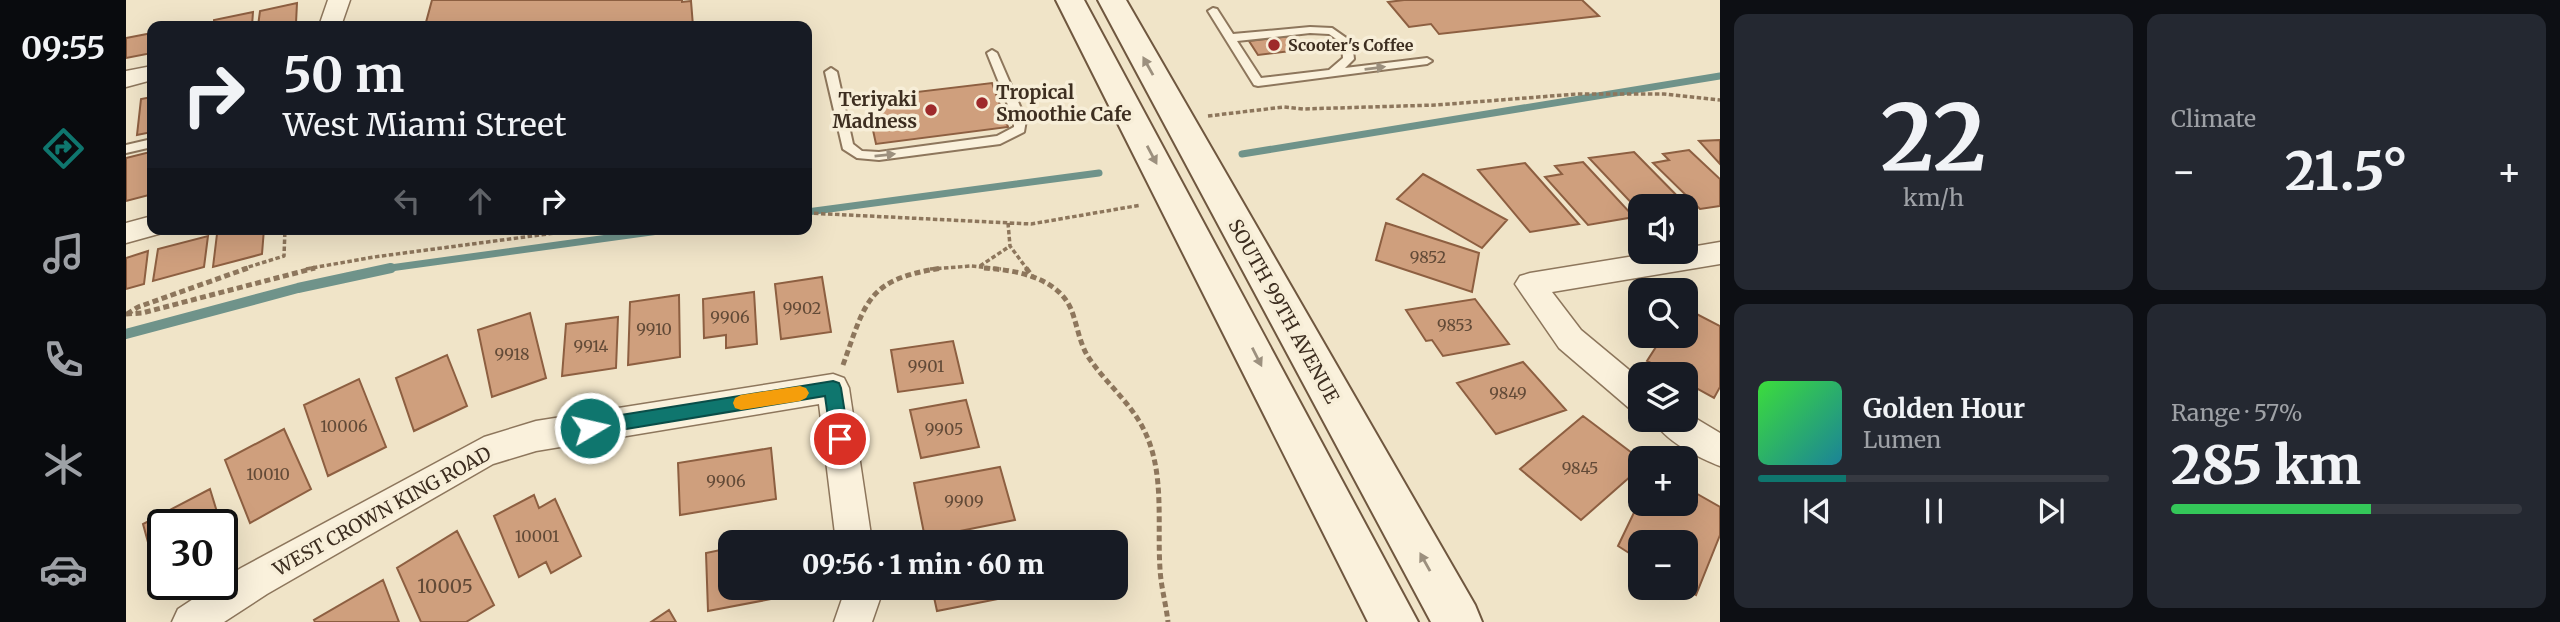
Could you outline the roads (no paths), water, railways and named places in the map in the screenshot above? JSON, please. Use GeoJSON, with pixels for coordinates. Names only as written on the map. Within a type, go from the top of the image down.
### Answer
{"type":"FeatureCollection","features":[{"type":"Feature","properties":{"kind":"main road"},"geometry":{"type":"LineString","coordinates":[[1070,0],[1394,622]]}},
{"type":"Feature","properties":{"kind":"main road","name":"SOUTH 99TH AVENUE"},"geometry":{"type":"LineString","coordinates":[[1112,0],[1458,622]]}},
{"type":"Feature","properties":{"kind":"street"},"geometry":{"type":"LineString","coordinates":[[332,21],[339,0]]}},
{"type":"Feature","properties":{"kind":"street"},"geometry":{"type":"LineString","coordinates":[[126,79],[147,74]]}},
{"type":"Feature","properties":{"kind":"street"},"geometry":{"type":"LineString","coordinates":[[126,233],[147,227]]}},
{"type":"Feature","properties":{"kind":"street"},"geometry":{"type":"LineString","coordinates":[[1628,388],[1570,339],[1530,284],[1720,253]]}},
{"type":"Feature","properties":{"kind":"street","name":"WEST CROWN KING ROAD"},"geometry":{"type":"LineString","coordinates":[[191,622],[254,581],[484,452],[536,436],[833,388],[852,530]]}},
{"type":"Feature","properties":{"kind":"street"},"geometry":{"type":"LineString","coordinates":[[1689,432],[1720,451]]}},
{"type":"Feature","properties":{"kind":"street"},"geometry":{"type":"LineString","coordinates":[[853,622],[861,600]]}},
{"type":"Feature","properties":{"kind":"lane"},"geometry":{"type":"LineString","coordinates":[[1213,11],[1258,82],[1427,61]]}},
{"type":"Feature","properties":{"kind":"lane"},"geometry":{"type":"LineString","coordinates":[[1230,38],[1310,30],[1332,31],[1347,42],[1349,59],[1332,73]]}},
{"type":"Feature","properties":{"kind":"lane"},"geometry":{"type":"LineString","coordinates":[[831,72],[847,146],[853,153],[879,156],[1000,140],[1020,129],[1020,120],[992,53]]}},
{"type":"Feature","properties":{"kind":"lane"},"geometry":{"type":"LineString","coordinates":[[126,149],[147,144]]}},
{"type":"Feature","properties":{"kind":"waterway"},"geometry":{"type":"LineString","coordinates":[[1242,154],[1720,76]]}},
{"type":"Feature","properties":{"kind":"waterway"},"geometry":{"type":"LineString","coordinates":[[812,211],[1099,173]]}},
{"type":"Feature","properties":{"kind":"waterway"},"geometry":{"type":"LineString","coordinates":[[383,269],[630,235]]}},
{"type":"Feature","properties":{"kind":"waterway"},"geometry":{"type":"LineString","coordinates":[[126,334],[298,288],[391,268]]}},
{"type":"Feature","properties":{"kind":"place","name":"Scooter's Coffee"},"geometry":{"type":"Point","coordinates":[1274,45]}},
{"type":"Feature","properties":{"kind":"place","name":"Tropical Smoothie Cafe"},"geometry":{"type":"Point","coordinates":[982,103]}},
{"type":"Feature","properties":{"kind":"place","name":"Teriyaki Madness"},"geometry":{"type":"Point","coordinates":[931,110]}}]}
